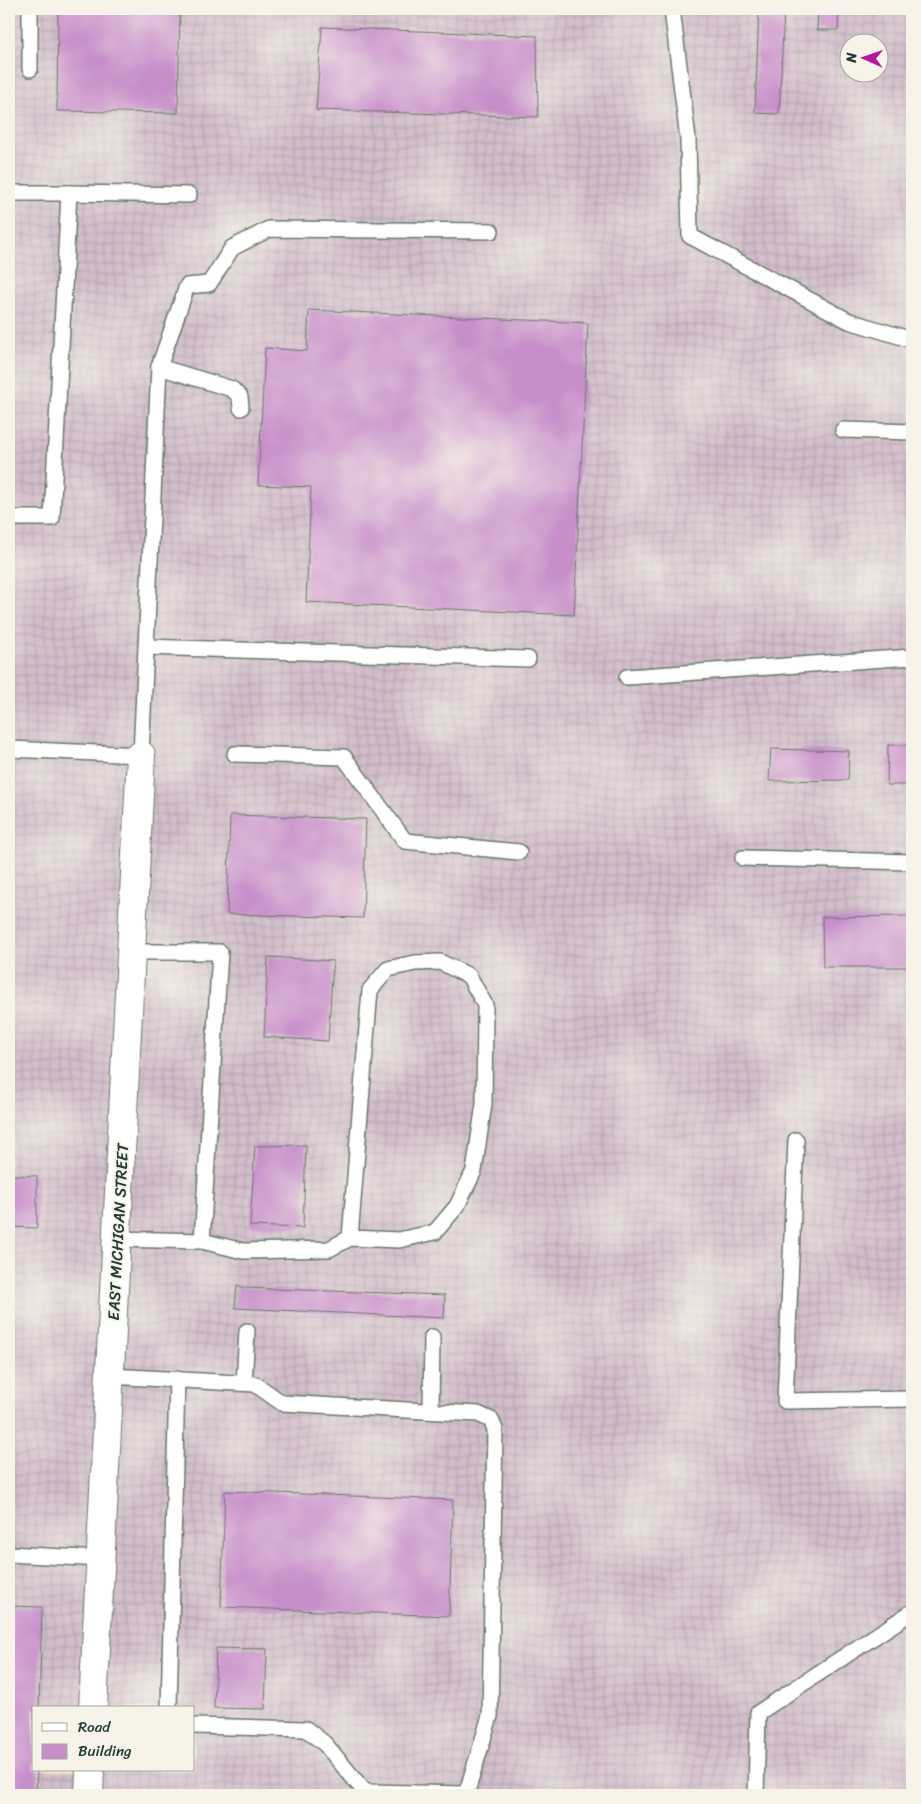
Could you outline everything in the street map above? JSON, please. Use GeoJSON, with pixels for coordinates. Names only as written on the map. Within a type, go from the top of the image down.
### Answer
{"type":"FeatureCollection","features":[{"type":"Feature","properties":{"kind":"street","name":"EAST MICHIGAN STREET"},"geometry":{"type":"LineString","coordinates":[[93,1706],[132,952],[140,755]]}},
{"type":"Feature","properties":{"kind":"street"},"geometry":{"type":"LineString","coordinates":[[89,1795],[90,1772]]}},
{"type":"Feature","properties":{"kind":"lane"},"geometry":{"type":"LineString","coordinates":[[30,9],[30,68]]}},
{"type":"Feature","properties":{"kind":"lane"},"geometry":{"type":"LineString","coordinates":[[672,9],[688,139],[690,236],[849,321],[912,340]]}},
{"type":"Feature","properties":{"kind":"lane"},"geometry":{"type":"LineString","coordinates":[[9,193],[189,195]]}},
{"type":"Feature","properties":{"kind":"lane"},"geometry":{"type":"LineString","coordinates":[[9,518],[52,518],[69,193]]}},
{"type":"Feature","properties":{"kind":"lane"},"geometry":{"type":"LineString","coordinates":[[9,749],[140,755],[159,367],[186,286],[209,284],[232,248],[269,230],[491,231]]}},
{"type":"Feature","properties":{"kind":"lane"},"geometry":{"type":"LineString","coordinates":[[159,367],[232,389],[240,397],[241,408]]}},
{"type":"Feature","properties":{"kind":"lane"},"geometry":{"type":"LineString","coordinates":[[843,430],[912,432]]}},
{"type":"Feature","properties":{"kind":"lane"},"geometry":{"type":"LineString","coordinates":[[146,647],[528,659]]}},
{"type":"Feature","properties":{"kind":"lane"},"geometry":{"type":"LineString","coordinates":[[628,677],[912,657]]}},
{"type":"Feature","properties":{"kind":"lane"},"geometry":{"type":"LineString","coordinates":[[235,754],[344,757],[405,841],[520,852]]}},
{"type":"Feature","properties":{"kind":"lane"},"geometry":{"type":"LineString","coordinates":[[743,858],[912,862]]}},
{"type":"Feature","properties":{"kind":"lane"},"geometry":{"type":"LineString","coordinates":[[132,952],[220,952],[202,1240]]}},
{"type":"Feature","properties":{"kind":"lane"},"geometry":{"type":"LineString","coordinates":[[117,1239],[202,1240],[244,1251],[329,1249],[350,1238],[399,1240],[435,1232],[457,1206],[474,1170],[484,1104],[485,1005],[469,976],[440,962],[415,963],[388,969],[370,990],[350,1238]]}},
{"type":"Feature","properties":{"kind":"lane"},"geometry":{"type":"LineString","coordinates":[[796,1140],[785,1401],[912,1399]]}},
{"type":"Feature","properties":{"kind":"lane"},"geometry":{"type":"LineString","coordinates":[[244,1383],[247,1331]]}},
{"type":"Feature","properties":{"kind":"lane"},"geometry":{"type":"LineString","coordinates":[[431,1411],[432,1337]]}},
{"type":"Feature","properties":{"kind":"lane"},"geometry":{"type":"LineString","coordinates":[[110,1376],[255,1384],[282,1404],[478,1414],[491,1420],[495,1429],[490,1716],[466,1795],[364,1792],[325,1744],[306,1729],[195,1726]]}},
{"type":"Feature","properties":{"kind":"lane"},"geometry":{"type":"LineString","coordinates":[[169,1706],[178,1379]]}},
{"type":"Feature","properties":{"kind":"lane"},"geometry":{"type":"LineString","coordinates":[[9,1554],[101,1559]]}},
{"type":"Feature","properties":{"kind":"lane"},"geometry":{"type":"LineString","coordinates":[[756,1795],[758,1713],[912,1612]]}},
{"type":"Feature","properties":{"kind":"shaded area"},"geometry":{"type":"Polygon","coordinates":[[[9,9],[912,9],[912,1795],[9,1795],[9,9]]]}},
{"type":"Feature","properties":{"kind":"building"},"geometry":{"type":"Polygon","coordinates":[[[58,9],[180,9],[178,113],[57,111],[58,9]]]}},
{"type":"Feature","properties":{"kind":"building"},"geometry":{"type":"Polygon","coordinates":[[[759,9],[784,10],[779,114],[755,113],[759,9]]]}},
{"type":"Feature","properties":{"kind":"building"},"geometry":{"type":"Polygon","coordinates":[[[818,9],[839,9],[838,30],[817,30],[818,9]]]}},
{"type":"Feature","properties":{"kind":"building"},"geometry":{"type":"Polygon","coordinates":[[[322,27],[537,36],[538,117],[316,110],[322,27]]]}},
{"type":"Feature","properties":{"kind":"building"},"geometry":{"type":"Polygon","coordinates":[[[309,310],[588,323],[574,615],[306,602],[311,487],[258,485],[265,348],[307,351],[309,310]]]}},
{"type":"Feature","properties":{"kind":"building"},"geometry":{"type":"Polygon","coordinates":[[[888,745],[912,745],[912,785],[887,785],[888,745]]]}},
{"type":"Feature","properties":{"kind":"building"},"geometry":{"type":"Polygon","coordinates":[[[771,749],[849,751],[848,780],[769,781],[771,749]]]}},
{"type":"Feature","properties":{"kind":"building"},"geometry":{"type":"Polygon","coordinates":[[[230,815],[366,819],[363,918],[227,914],[230,815]]]}},
{"type":"Feature","properties":{"kind":"building"},"geometry":{"type":"Polygon","coordinates":[[[912,916],[912,967],[823,967],[822,917],[912,916]]]}},
{"type":"Feature","properties":{"kind":"building"},"geometry":{"type":"Polygon","coordinates":[[[268,957],[333,961],[328,1041],[264,1037],[268,957]]]}},
{"type":"Feature","properties":{"kind":"building"},"geometry":{"type":"Polygon","coordinates":[[[306,1145],[303,1228],[250,1226],[255,1146],[306,1145]]]}},
{"type":"Feature","properties":{"kind":"building"},"geometry":{"type":"Polygon","coordinates":[[[9,1175],[37,1176],[37,1228],[9,1227],[9,1175]]]}},
{"type":"Feature","properties":{"kind":"building"},"geometry":{"type":"Polygon","coordinates":[[[237,1285],[244,1288],[445,1295],[444,1318],[235,1308],[237,1285]]]}},
{"type":"Feature","properties":{"kind":"building"},"geometry":{"type":"Polygon","coordinates":[[[225,1491],[453,1500],[449,1616],[221,1607],[225,1491]]]}},
{"type":"Feature","properties":{"kind":"building"},"geometry":{"type":"Polygon","coordinates":[[[12,1606],[42,1607],[39,1706],[32,1706],[32,1772],[37,1772],[36,1792],[9,1791],[9,1647],[11,1647],[12,1606]]]}},
{"type":"Feature","properties":{"kind":"building"},"geometry":{"type":"Polygon","coordinates":[[[216,1648],[267,1649],[265,1709],[214,1708],[216,1648]]]}}]}
